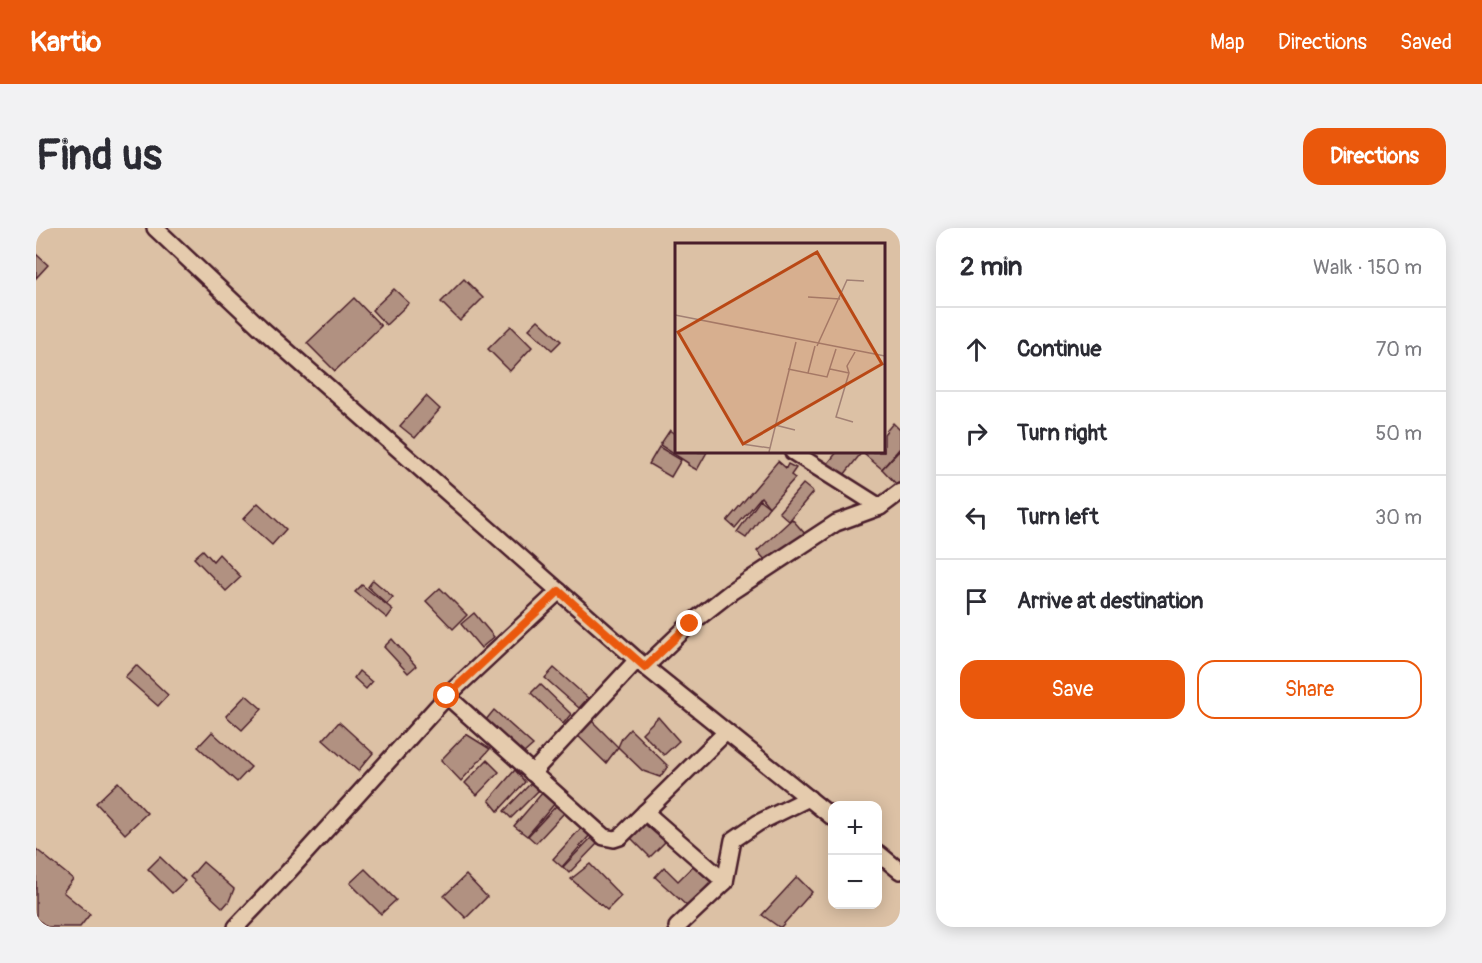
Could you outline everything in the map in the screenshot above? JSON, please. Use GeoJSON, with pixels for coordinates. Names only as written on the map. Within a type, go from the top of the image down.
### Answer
{"type":"FeatureCollection","features":[{"type":"Feature","properties":{"kind":"street"},"geometry":{"type":"LineString","coordinates":[[155,228],[260,327],[641,663],[828,814]]}},
{"type":"Feature","properties":{"kind":"street"},"geometry":{"type":"LineString","coordinates":[[795,453],[880,507]]}},
{"type":"Feature","properties":{"kind":"street"},"geometry":{"type":"LineString","coordinates":[[532,773],[641,663],[731,592],[836,523],[880,507],[900,492]]}},
{"type":"Feature","properties":{"kind":"street"},"geometry":{"type":"LineString","coordinates":[[236,927],[447,696],[559,591]]}},
{"type":"Feature","properties":{"kind":"street"},"geometry":{"type":"LineString","coordinates":[[447,696],[604,837],[609,839],[620,837],[726,732]]}},
{"type":"Feature","properties":{"kind":"street"},"geometry":{"type":"LineString","coordinates":[[677,927],[725,882],[734,840],[758,823],[809,798]]}},
{"type":"Feature","properties":{"kind":"street"},"geometry":{"type":"LineString","coordinates":[[645,812],[725,882]]}},
{"type":"Feature","properties":{"kind":"street"},"geometry":{"type":"LineString","coordinates":[[880,855],[900,871]]}},
{"type":"Feature","properties":{"kind":"building"},"geometry":{"type":"Polygon","coordinates":[[[36,254],[48,265],[36,278],[36,254]]]}},
{"type":"Feature","properties":{"kind":"building"},"geometry":{"type":"Polygon","coordinates":[[[464,279],[483,298],[460,321],[441,302],[464,279]]]}},
{"type":"Feature","properties":{"kind":"building"},"geometry":{"type":"Polygon","coordinates":[[[394,289],[409,303],[386,325],[372,310],[394,289]]]}},
{"type":"Feature","properties":{"kind":"building"},"geometry":{"type":"Polygon","coordinates":[[[354,298],[381,326],[335,371],[307,343],[354,298]]]}},
{"type":"Feature","properties":{"kind":"building"},"geometry":{"type":"Polygon","coordinates":[[[538,320],[561,341],[552,350],[529,329],[538,320]]]}},
{"type":"Feature","properties":{"kind":"building"},"geometry":{"type":"Polygon","coordinates":[[[511,326],[532,347],[510,371],[488,349],[511,326]]]}},
{"type":"Feature","properties":{"kind":"building"},"geometry":{"type":"Polygon","coordinates":[[[426,396],[440,409],[415,438],[400,426],[426,396]]]}},
{"type":"Feature","properties":{"kind":"building"},"geometry":{"type":"Polygon","coordinates":[[[893,423],[900,430],[900,448],[882,469],[865,455],[885,453],[885,433],[893,423]]]}},
{"type":"Feature","properties":{"kind":"building"},"geometry":{"type":"Polygon","coordinates":[[[670,430],[675,433],[675,453],[706,453],[697,470],[660,445],[670,430]]]}},
{"type":"Feature","properties":{"kind":"building"},"geometry":{"type":"Polygon","coordinates":[[[659,447],[681,460],[671,477],[649,464],[659,447]]]}},
{"type":"Feature","properties":{"kind":"building"},"geometry":{"type":"Polygon","coordinates":[[[900,450],[900,487],[899,487],[882,469],[900,450]]]}},
{"type":"Feature","properties":{"kind":"building"},"geometry":{"type":"Polygon","coordinates":[[[836,453],[861,453],[841,479],[825,467],[836,453]]]}},
{"type":"Feature","properties":{"kind":"building"},"geometry":{"type":"Polygon","coordinates":[[[778,461],[786,468],[788,464],[796,468],[791,475],[795,478],[769,507],[761,497],[735,528],[727,521],[778,461]]]}},
{"type":"Feature","properties":{"kind":"building"},"geometry":{"type":"Polygon","coordinates":[[[803,484],[813,492],[789,521],[779,512],[803,484]]]}},
{"type":"Feature","properties":{"kind":"building"},"geometry":{"type":"Polygon","coordinates":[[[760,500],[769,507],[746,538],[737,532],[760,500]]]}},
{"type":"Feature","properties":{"kind":"building"},"geometry":{"type":"Polygon","coordinates":[[[258,503],[286,529],[272,545],[243,519],[258,503]]]}},
{"type":"Feature","properties":{"kind":"building"},"geometry":{"type":"Polygon","coordinates":[[[792,519],[806,535],[771,566],[757,551],[792,519]]]}},
{"type":"Feature","properties":{"kind":"building"},"geometry":{"type":"Polygon","coordinates":[[[203,550],[213,561],[219,554],[241,577],[226,591],[194,558],[203,550]]]}},
{"type":"Feature","properties":{"kind":"building"},"geometry":{"type":"Polygon","coordinates":[[[373,580],[393,597],[387,604],[368,587],[373,580]]]}},
{"type":"Feature","properties":{"kind":"building"},"geometry":{"type":"Polygon","coordinates":[[[362,585],[393,610],[387,618],[355,592],[362,585]]]}},
{"type":"Feature","properties":{"kind":"building"},"geometry":{"type":"Polygon","coordinates":[[[440,588],[467,615],[453,629],[426,601],[440,588]]]}},
{"type":"Feature","properties":{"kind":"building"},"geometry":{"type":"Polygon","coordinates":[[[474,613],[494,637],[481,648],[461,624],[474,613]]]}},
{"type":"Feature","properties":{"kind":"building"},"geometry":{"type":"Polygon","coordinates":[[[392,639],[416,666],[408,673],[384,647],[392,639]]]}},
{"type":"Feature","properties":{"kind":"building"},"geometry":{"type":"Polygon","coordinates":[[[136,665],[168,695],[158,706],[125,677],[136,665]]]}},
{"type":"Feature","properties":{"kind":"building"},"geometry":{"type":"Polygon","coordinates":[[[554,668],[588,698],[579,708],[545,678],[554,668]]]}},
{"type":"Feature","properties":{"kind":"building"},"geometry":{"type":"Polygon","coordinates":[[[359,671],[372,682],[366,689],[354,678],[359,671]]]}},
{"type":"Feature","properties":{"kind":"building"},"geometry":{"type":"Polygon","coordinates":[[[540,684],[571,714],[563,724],[531,693],[540,684]]]}},
{"type":"Feature","properties":{"kind":"building"},"geometry":{"type":"Polygon","coordinates":[[[246,695],[262,709],[242,730],[226,716],[246,695]]]}},
{"type":"Feature","properties":{"kind":"building"},"geometry":{"type":"Polygon","coordinates":[[[494,710],[533,745],[524,753],[485,721],[494,710]]]}},
{"type":"Feature","properties":{"kind":"building"},"geometry":{"type":"Polygon","coordinates":[[[587,716],[618,747],[606,763],[573,731],[587,716]]]}},
{"type":"Feature","properties":{"kind":"building"},"geometry":{"type":"Polygon","coordinates":[[[658,717],[679,741],[664,755],[642,733],[658,717]]]}},
{"type":"Feature","properties":{"kind":"building"},"geometry":{"type":"Polygon","coordinates":[[[339,722],[373,753],[358,771],[323,740],[339,722]]]}},
{"type":"Feature","properties":{"kind":"building"},"geometry":{"type":"Polygon","coordinates":[[[630,729],[668,766],[660,777],[643,771],[618,747],[630,729]]]}},
{"type":"Feature","properties":{"kind":"building"},"geometry":{"type":"Polygon","coordinates":[[[212,732],[251,767],[237,782],[198,747],[212,732]]]}},
{"type":"Feature","properties":{"kind":"building"},"geometry":{"type":"Polygon","coordinates":[[[466,734],[490,749],[461,781],[441,760],[466,734]]]}},
{"type":"Feature","properties":{"kind":"building"},"geometry":{"type":"Polygon","coordinates":[[[487,760],[499,772],[477,795],[465,783],[487,760]]]}},
{"type":"Feature","properties":{"kind":"building"},"geometry":{"type":"Polygon","coordinates":[[[515,770],[525,782],[498,811],[489,800],[515,770]]]}},
{"type":"Feature","properties":{"kind":"building"},"geometry":{"type":"Polygon","coordinates":[[[118,782],[147,813],[125,834],[96,803],[118,782]]]}},
{"type":"Feature","properties":{"kind":"building"},"geometry":{"type":"Polygon","coordinates":[[[531,783],[539,790],[511,818],[504,811],[531,783]]]}},
{"type":"Feature","properties":{"kind":"building"},"geometry":{"type":"Polygon","coordinates":[[[543,792],[556,802],[527,836],[514,826],[543,792]]]}},
{"type":"Feature","properties":{"kind":"building"},"geometry":{"type":"Polygon","coordinates":[[[556,806],[564,813],[536,843],[528,836],[556,806]]]}},
{"type":"Feature","properties":{"kind":"building"},"geometry":{"type":"Polygon","coordinates":[[[647,822],[666,841],[650,857],[631,838],[647,822]]]}},
{"type":"Feature","properties":{"kind":"building"},"geometry":{"type":"Polygon","coordinates":[[[581,828],[590,835],[562,867],[553,859],[581,828]]]}},
{"type":"Feature","properties":{"kind":"building"},"geometry":{"type":"Polygon","coordinates":[[[591,838],[597,844],[569,873],[563,867],[591,838]]]}},
{"type":"Feature","properties":{"kind":"building"},"geometry":{"type":"Polygon","coordinates":[[[36,849],[73,879],[63,892],[90,914],[80,927],[47,927],[36,918],[36,849]]]}},
{"type":"Feature","properties":{"kind":"building"},"geometry":{"type":"Polygon","coordinates":[[[160,857],[185,881],[172,893],[148,869],[160,857]]]}},
{"type":"Feature","properties":{"kind":"building"},"geometry":{"type":"Polygon","coordinates":[[[203,862],[234,889],[223,908],[190,877],[203,862]]]}},
{"type":"Feature","properties":{"kind":"building"},"geometry":{"type":"Polygon","coordinates":[[[590,864],[621,896],[607,910],[571,879],[590,864]]]}},
{"type":"Feature","properties":{"kind":"building"},"geometry":{"type":"Polygon","coordinates":[[[693,866],[711,882],[688,907],[655,877],[664,867],[678,881],[693,866]]]}},
{"type":"Feature","properties":{"kind":"building"},"geometry":{"type":"Polygon","coordinates":[[[365,869],[396,900],[381,914],[350,883],[365,869]]]}},
{"type":"Feature","properties":{"kind":"building"},"geometry":{"type":"Polygon","coordinates":[[[466,875],[487,897],[466,918],[444,896],[466,875]]]}},
{"type":"Feature","properties":{"kind":"building"},"geometry":{"type":"Polygon","coordinates":[[[797,877],[812,892],[779,927],[762,915],[797,877]]]}},
{"type":"Feature","properties":{"kind":"route"},"geometry":{"type":"LineString","coordinates":[[447,696],[559,591],[645,667],[690,624]]}}]}
